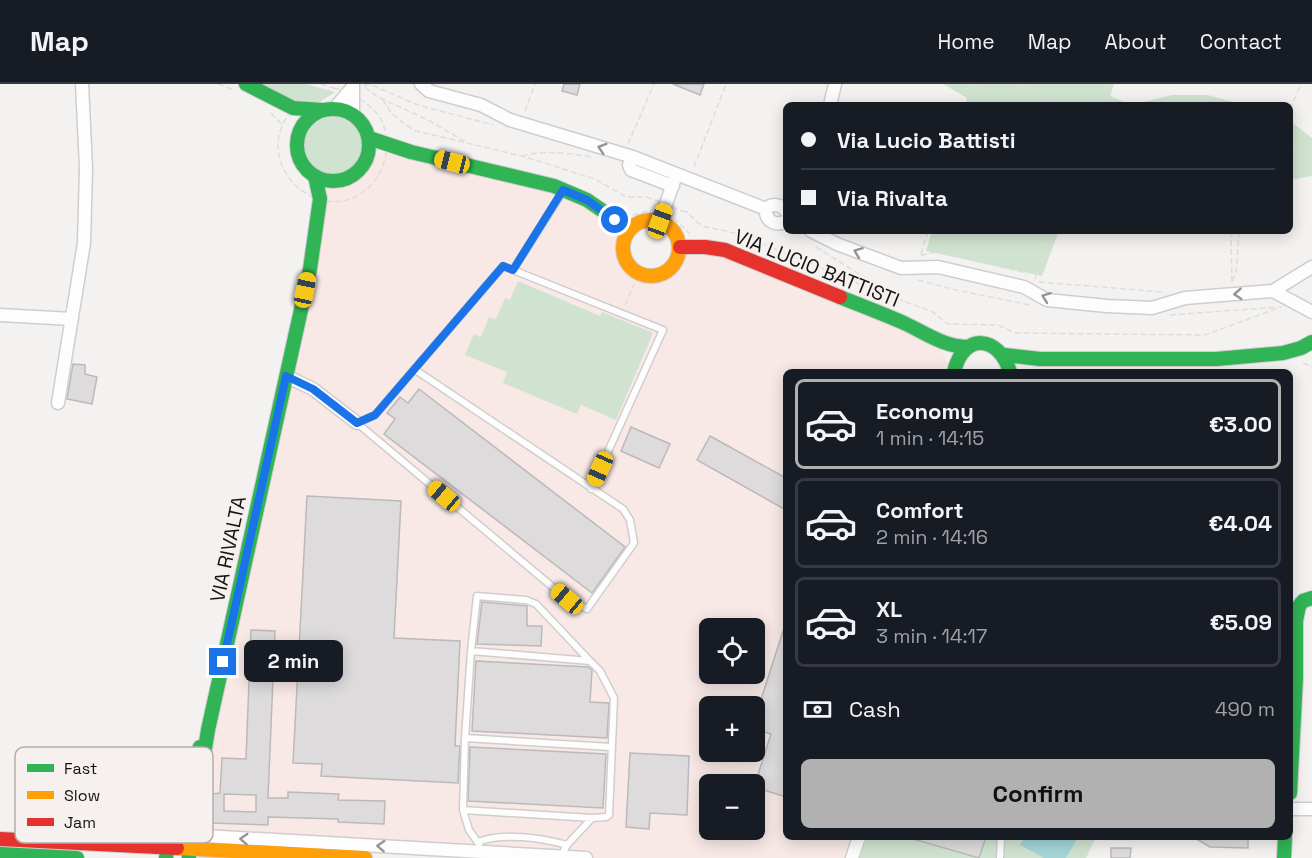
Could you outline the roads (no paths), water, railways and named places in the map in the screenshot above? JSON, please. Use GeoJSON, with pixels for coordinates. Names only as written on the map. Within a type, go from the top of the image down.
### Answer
{"type":"FeatureCollection","features":[{"type":"Feature","properties":{"kind":"street"},"geometry":{"type":"LineString","coordinates":[[58,403],[84,243],[86,168],[82,84]]}},
{"type":"Feature","properties":{"kind":"street"},"geometry":{"type":"LineString","coordinates":[[421,84],[429,91],[481,105],[510,120],[628,156],[675,180],[689,179],[769,207],[780,206],[783,208]]}},
{"type":"Feature","properties":{"kind":"street"},"geometry":{"type":"LineString","coordinates":[[831,102],[835,84]]}},
{"type":"Feature","properties":{"kind":"street"},"geometry":{"type":"LineString","coordinates":[[249,85],[267,95],[290,113],[299,134]]}},
{"type":"Feature","properties":{"kind":"street"},"geometry":{"type":"LineString","coordinates":[[290,113],[330,110],[344,111],[360,121],[369,138],[366,158],[353,174],[335,180],[315,176],[304,166],[299,157],[297,145],[299,134],[310,117],[330,110],[353,89]]}},
{"type":"Feature","properties":{"kind":"street"},"geometry":{"type":"LineString","coordinates":[[353,89],[353,115]]}},
{"type":"Feature","properties":{"kind":"street"},"geometry":{"type":"LineString","coordinates":[[369,138],[411,152],[563,190],[587,200],[629,229]]}},
{"type":"Feature","properties":{"kind":"street"},"geometry":{"type":"LineString","coordinates":[[366,158],[388,144]]}},
{"type":"Feature","properties":{"kind":"street","name":"VIA RIVALTA"},"geometry":{"type":"LineString","coordinates":[[205,747],[309,269],[320,199],[315,176]]}},
{"type":"Feature","properties":{"kind":"street","name":"VIA RIVALTA"},"geometry":{"type":"LineString","coordinates":[[320,199],[335,180]]}},
{"type":"Feature","properties":{"kind":"street"},"geometry":{"type":"LineString","coordinates":[[658,208],[677,237],[680,248],[678,258],[666,272],[657,276],[639,273],[629,266],[622,247],[629,229],[658,208],[675,180]]}},
{"type":"Feature","properties":{"kind":"street"},"geometry":{"type":"LineString","coordinates":[[783,196],[769,207],[766,216],[772,222],[779,224],[783,222]]}},
{"type":"Feature","properties":{"kind":"street"},"geometry":{"type":"LineString","coordinates":[[817,234],[901,268],[920,261],[1024,287],[1032,286],[1047,300],[1152,308],[1232,288],[1273,291],[1312,312]]}},
{"type":"Feature","properties":{"kind":"street","name":"VIA LUCIO BATTISTI"},"geometry":{"type":"LineString","coordinates":[[680,248],[705,247],[725,250],[825,293],[908,325],[935,342],[967,347],[983,343],[992,345],[1005,355],[1121,361],[1230,360],[1286,352],[1303,348],[1312,342]]}},
{"type":"Feature","properties":{"kind":"street"},"geometry":{"type":"LineString","coordinates":[[1273,291],[1312,267]]}},
{"type":"Feature","properties":{"kind":"street"},"geometry":{"type":"LineString","coordinates":[[0,315],[72,319]]}},
{"type":"Feature","properties":{"kind":"street","name":"VIA LUCIO BATTISTI"},"geometry":{"type":"LineString","coordinates":[[935,342],[950,369]]}},
{"type":"Feature","properties":{"kind":"street","name":"VIA LUCIO BATTISTI"},"geometry":{"type":"LineString","coordinates":[[953,369],[960,353],[967,347]]}},
{"type":"Feature","properties":{"kind":"street","name":"VIA LUCIO BATTISTI"},"geometry":{"type":"LineString","coordinates":[[1286,352],[1307,359]]}},
{"type":"Feature","properties":{"kind":"street"},"geometry":{"type":"LineString","coordinates":[[1005,355],[1009,369]]}},
{"type":"Feature","properties":{"kind":"street","name":"VIA LUCIO BATTISTI"},"geometry":{"type":"LineString","coordinates":[[1026,369],[1051,359]]}},
{"type":"Feature","properties":{"kind":"street"},"geometry":{"type":"LineString","coordinates":[[286,376],[313,389],[357,423]]}},
{"type":"Feature","properties":{"kind":"street"},"geometry":{"type":"LineString","coordinates":[[1293,736],[1296,621],[1299,606],[1303,601],[1312,597]]}},
{"type":"Feature","properties":{"kind":"street","name":"VIA RIVALTA"},"geometry":{"type":"LineString","coordinates":[[200,747],[208,730]]}},
{"type":"Feature","properties":{"kind":"street"},"geometry":{"type":"LineString","coordinates":[[1293,809],[1312,809]]}},
{"type":"Feature","properties":{"kind":"street"},"geometry":{"type":"LineString","coordinates":[[0,840],[15,841]]}},
{"type":"Feature","properties":{"kind":"street"},"geometry":{"type":"LineString","coordinates":[[852,858],[858,840]]}},
{"type":"Feature","properties":{"kind":"street"},"geometry":{"type":"LineString","coordinates":[[1284,858],[1285,840]]}},
{"type":"Feature","properties":{"kind":"street"},"geometry":{"type":"LineString","coordinates":[[39,843],[167,853],[188,848],[481,847],[586,858]]}},
{"type":"Feature","properties":{"kind":"street"},"geometry":{"type":"LineString","coordinates":[[188,848],[365,858]]}},
{"type":"Feature","properties":{"kind":"street"},"geometry":{"type":"LineString","coordinates":[[0,854],[77,858]]}},
{"type":"Feature","properties":{"kind":"lane"},"geometry":{"type":"LineString","coordinates":[[513,270],[563,190]]}},
{"type":"Feature","properties":{"kind":"lane"},"geometry":{"type":"LineString","coordinates":[[414,369],[591,489],[623,509],[630,520],[634,543],[587,609],[567,599],[357,423],[375,415],[414,369],[503,266],[663,330],[591,489]]}},
{"type":"Feature","properties":{"kind":"lane"},"geometry":{"type":"LineString","coordinates":[[463,810],[592,818],[609,815],[614,698],[600,670],[536,604],[526,600],[477,596],[465,738],[463,810],[469,830],[481,847],[490,837],[546,839],[567,845]]}},
{"type":"Feature","properties":{"kind":"lane"},"geometry":{"type":"LineString","coordinates":[[471,651],[590,661]]}},
{"type":"Feature","properties":{"kind":"lane"},"geometry":{"type":"LineString","coordinates":[[465,738],[611,747]]}},
{"type":"Feature","properties":{"kind":"lane"},"geometry":{"type":"LineString","coordinates":[[560,856],[592,818]]}},
{"type":"Feature","properties":{"kind":"lane"},"geometry":{"type":"LineString","coordinates":[[1000,858],[1001,840]]}},
{"type":"Feature","properties":{"kind":"water"},"geometry":{"type":"Polygon","coordinates":[[[1023,840],[1076,840],[1066,858],[1044,858],[1020,845],[1023,840]]]}}]}
